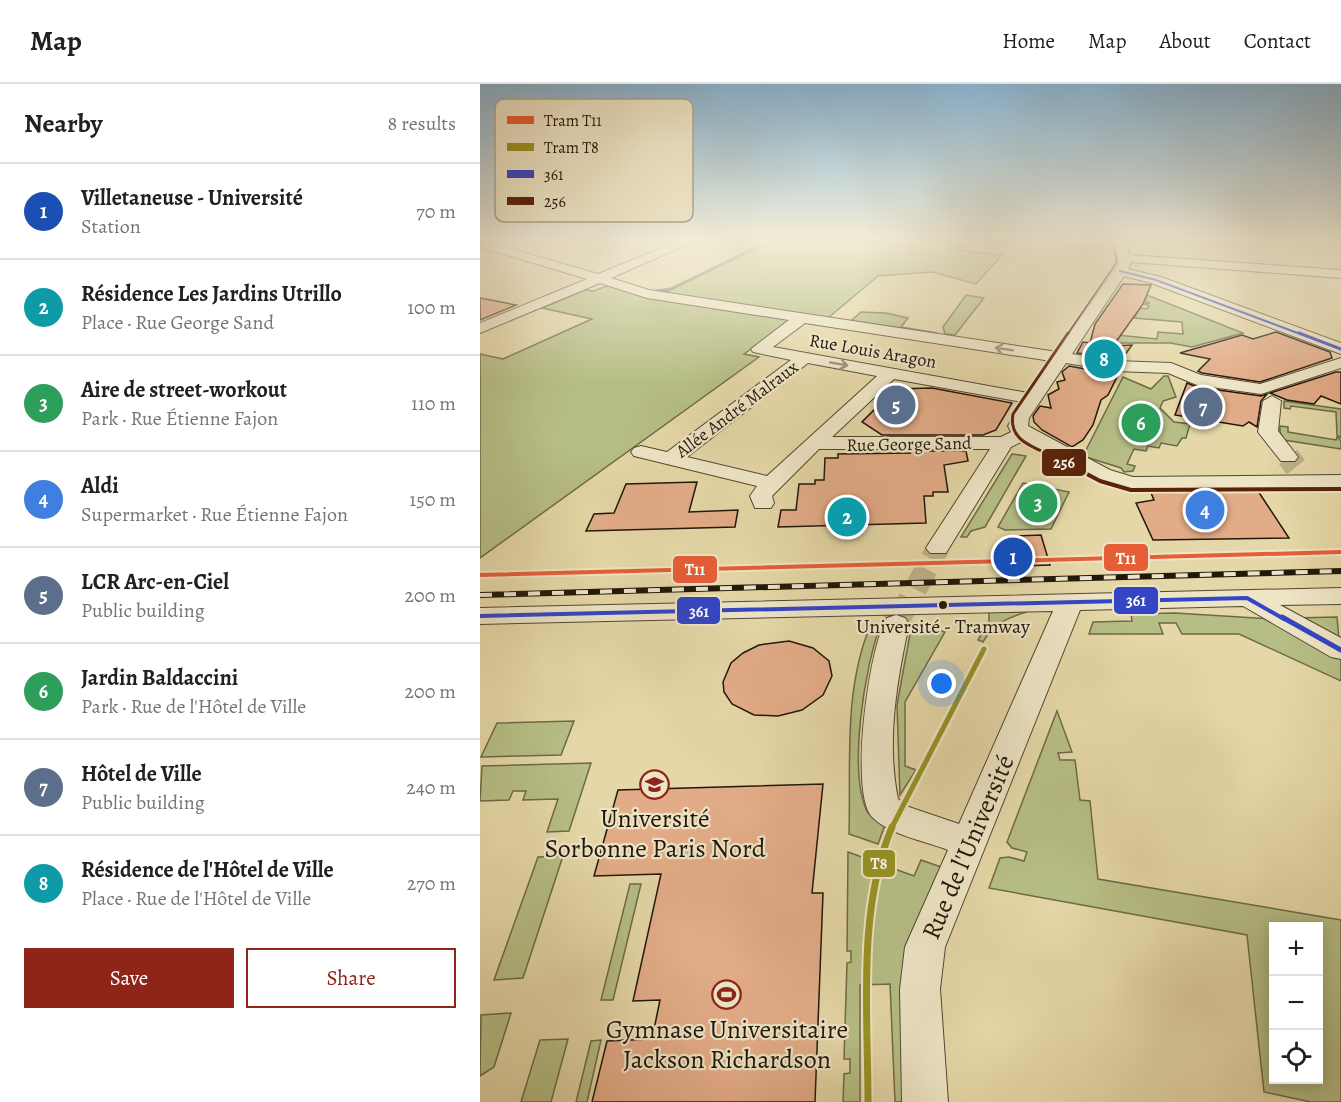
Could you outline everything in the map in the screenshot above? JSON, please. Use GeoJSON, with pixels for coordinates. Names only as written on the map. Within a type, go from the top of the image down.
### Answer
{"type":"FeatureCollection","features":[{"type":"Feature","properties":{"kind":"street"},"geometry":{"type":"LineString","coordinates":[[480,328],[576,288]]}},
{"type":"Feature","properties":{"kind":"street"},"geometry":{"type":"LineString","coordinates":[[628,288],[647,294],[1062,358],[1125,367],[1170,369],[1195,380],[1260,389],[1341,363]]}},
{"type":"Feature","properties":{"kind":"street"},"geometry":{"type":"LineString","coordinates":[[938,548],[1014,439],[1019,421],[1108,288]]}},
{"type":"Feature","properties":{"kind":"street"},"geometry":{"type":"LineString","coordinates":[[1176,288],[1341,349]]}},
{"type":"Feature","properties":{"kind":"street","name":"Rue Louis Aragon"},"geometry":{"type":"LineString","coordinates":[[802,318],[759,349],[1034,399]]}},
{"type":"Feature","properties":{"kind":"street","name":"Allée André Malraux"},"geometry":{"type":"LineString","coordinates":[[671,459],[804,358]]}},
{"type":"Feature","properties":{"kind":"street"},"geometry":{"type":"LineString","coordinates":[[763,503],[761,496],[771,483],[890,373]]}},
{"type":"Feature","properties":{"kind":"street"},"geometry":{"type":"LineString","coordinates":[[1272,401],[1268,432],[1298,468]]}},
{"type":"Feature","properties":{"kind":"street"},"geometry":{"type":"LineString","coordinates":[[1014,439],[1132,483],[1298,468],[1341,481]]}},
{"type":"Feature","properties":{"kind":"street","name":"Rue George Sand"},"geometry":{"type":"LineString","coordinates":[[814,443],[1014,439]]}},
{"type":"Feature","properties":{"kind":"street"},"geometry":{"type":"LineString","coordinates":[[641,452],[771,483]]}},
{"type":"Feature","properties":{"kind":"street"},"geometry":{"type":"LineString","coordinates":[[480,616],[1341,596]]}},
{"type":"Feature","properties":{"kind":"street"},"geometry":{"type":"LineString","coordinates":[[1247,598],[1341,650]]}},
{"type":"Feature","properties":{"kind":"street","name":"Rue de l'Université"},"geometry":{"type":"LineString","coordinates":[[925,1102],[920,989],[925,947],[1070,602]]}},
{"type":"Feature","properties":{"kind":"street"},"geometry":{"type":"LineString","coordinates":[[896,624],[882,683],[880,709],[879,781],[883,806],[897,817],[970,843]]}},
{"type":"Feature","properties":{"kind":"green space"},"geometry":{"type":"Polygon","coordinates":[[[603,288],[622,288],[791,320],[744,354],[759,357],[480,558],[480,354],[503,359],[592,319],[542,308],[585,290],[594,291],[603,288]]]}},
{"type":"Feature","properties":{"kind":"green space"},"geometry":{"type":"Polygon","coordinates":[[[675,288],[864,288],[828,318],[656,294],[675,288]]]}},
{"type":"Feature","properties":{"kind":"green space"},"geometry":{"type":"Polygon","coordinates":[[[966,295],[984,298],[955,335],[945,334],[943,327],[966,295]]]}},
{"type":"Feature","properties":{"kind":"green space"},"geometry":{"type":"Polygon","coordinates":[[[1147,295],[1243,333],[1192,347],[1170,343],[1116,343],[1117,335],[1157,339],[1158,332],[1183,334],[1182,322],[1134,318],[1140,308],[1147,309],[1149,306],[1144,304],[1149,303],[1134,296],[1146,298],[1147,295]]]}},
{"type":"Feature","properties":{"kind":"green space"},"geometry":{"type":"Polygon","coordinates":[[[861,312],[886,313],[908,318],[901,327],[937,333],[851,321],[861,312]]]}},
{"type":"Feature","properties":{"kind":"green space"},"geometry":{"type":"Polygon","coordinates":[[[1164,376],[1168,376],[1176,397],[1163,401],[1160,408],[1174,422],[1190,424],[1186,438],[1182,438],[1177,446],[1161,443],[1159,448],[1148,446],[1146,451],[1134,449],[1127,464],[1135,466],[1133,471],[1124,472],[1121,468],[1083,456],[1123,377],[1151,389],[1164,376]]]}},
{"type":"Feature","properties":{"kind":"green space"},"geometry":{"type":"Polygon","coordinates":[[[1284,401],[1341,409],[1341,438],[1337,435],[1336,412],[1291,406],[1290,409],[1284,408],[1284,401]]]}},
{"type":"Feature","properties":{"kind":"green space"},"geometry":{"type":"Polygon","coordinates":[[[1280,426],[1288,427],[1288,432],[1336,440],[1337,437],[1341,441],[1341,449],[1284,440],[1280,426]]]}},
{"type":"Feature","properties":{"kind":"green space"},"geometry":{"type":"Polygon","coordinates":[[[1012,454],[1026,456],[985,527],[971,531],[967,537],[961,537],[1012,454]]]}},
{"type":"Feature","properties":{"kind":"green space"},"geometry":{"type":"Polygon","coordinates":[[[1023,483],[1069,492],[1051,529],[1005,530],[998,527],[1023,483]]]}},
{"type":"Feature","properties":{"kind":"green space"},"geometry":{"type":"Polygon","coordinates":[[[989,609],[1025,609],[1026,612],[1001,622],[983,642],[978,640],[989,621],[989,609]]]}},
{"type":"Feature","properties":{"kind":"green space"},"geometry":{"type":"Polygon","coordinates":[[[1175,613],[1273,619],[1341,656],[1341,681],[1239,634],[1182,634],[1176,623],[1159,623],[1163,634],[1089,634],[1093,622],[1132,621],[1131,614],[1175,613]]]}},
{"type":"Feature","properties":{"kind":"green space"},"geometry":{"type":"Polygon","coordinates":[[[1337,617],[1339,640],[1293,618],[1337,617]]]}},
{"type":"Feature","properties":{"kind":"green space"},"geometry":{"type":"Polygon","coordinates":[[[912,623],[945,632],[905,702],[905,766],[916,770],[900,795],[897,705],[912,623]]]}},
{"type":"Feature","properties":{"kind":"green space"},"geometry":{"type":"Polygon","coordinates":[[[871,624],[881,624],[864,691],[859,773],[862,795],[868,813],[885,825],[878,844],[849,834],[849,754],[852,701],[862,649],[871,624]]]}},
{"type":"Feature","properties":{"kind":"green space"},"geometry":{"type":"Polygon","coordinates":[[[1057,711],[1072,752],[1058,753],[1060,760],[1075,760],[1080,800],[1090,801],[1098,879],[1341,920],[1341,1102],[1311,1102],[1264,1092],[1247,935],[989,888],[1000,858],[1009,857],[1024,861],[1027,852],[1012,848],[1007,842],[1057,711]]]}},
{"type":"Feature","properties":{"kind":"green space"},"geometry":{"type":"Polygon","coordinates":[[[574,721],[561,755],[481,757],[497,723],[574,721]]]}},
{"type":"Feature","properties":{"kind":"green space"},"geometry":{"type":"Polygon","coordinates":[[[591,763],[569,831],[547,832],[558,799],[523,800],[526,791],[513,791],[509,800],[480,801],[482,766],[591,763]]]}},
{"type":"Feature","properties":{"kind":"green space"},"geometry":{"type":"Polygon","coordinates":[[[848,852],[914,876],[921,860],[947,869],[909,1102],[895,1102],[890,984],[860,985],[860,1102],[843,1102],[844,1074],[850,1073],[850,1059],[844,1059],[847,963],[851,962],[851,951],[847,951],[848,852]]]}},
{"type":"Feature","properties":{"kind":"green space"},"geometry":{"type":"Polygon","coordinates":[[[563,856],[523,978],[494,980],[538,857],[563,856]]]}},
{"type":"Feature","properties":{"kind":"green space"},"geometry":{"type":"Polygon","coordinates":[[[630,884],[641,884],[613,1000],[601,1000],[630,884]]]}},
{"type":"Feature","properties":{"kind":"green space"},"geometry":{"type":"Polygon","coordinates":[[[511,1013],[494,1067],[480,1076],[481,1015],[511,1013]]]}},
{"type":"Feature","properties":{"kind":"green space"},"geometry":{"type":"Polygon","coordinates":[[[568,1039],[551,1102],[521,1102],[540,1040],[568,1039]]]}},
{"type":"Feature","properties":{"kind":"green space"},"geometry":{"type":"Polygon","coordinates":[[[601,1040],[587,1102],[576,1102],[591,1041],[601,1040]]]}},
{"type":"Feature","properties":{"kind":"building"},"geometry":{"type":"Polygon","coordinates":[[[1121,288],[1150,288],[1143,304],[1113,346],[1132,345],[1122,359],[1077,353],[1083,342],[1090,343],[1095,324],[1121,288]]]}},
{"type":"Feature","properties":{"kind":"building"},"geometry":{"type":"Polygon","coordinates":[[[480,298],[516,305],[480,320],[480,298]]]}},
{"type":"Feature","properties":{"kind":"building"},"geometry":{"type":"Polygon","coordinates":[[[1276,332],[1330,352],[1332,358],[1260,382],[1202,373],[1198,371],[1210,359],[1180,353],[1242,335],[1253,339],[1276,332]]]}},
{"type":"Feature","properties":{"kind":"building"},"geometry":{"type":"Polygon","coordinates":[[[1069,366],[1118,375],[1108,395],[1101,400],[1093,425],[1083,440],[1072,447],[1042,430],[1034,422],[1033,416],[1040,406],[1051,408],[1048,395],[1059,389],[1057,382],[1065,380],[1062,372],[1069,366]]]}},
{"type":"Feature","properties":{"kind":"building"},"geometry":{"type":"Polygon","coordinates":[[[1341,372],[1341,404],[1321,396],[1314,404],[1287,400],[1270,393],[1341,372]]]}},
{"type":"Feature","properties":{"kind":"building"},"geometry":{"type":"Polygon","coordinates":[[[1187,383],[1197,387],[1261,396],[1267,394],[1261,401],[1257,427],[1249,422],[1243,426],[1175,415],[1187,383]]]}},
{"type":"Feature","properties":{"kind":"building"},"geometry":{"type":"Polygon","coordinates":[[[932,388],[1012,403],[996,430],[983,435],[882,435],[862,422],[895,389],[932,388]]]}},
{"type":"Feature","properties":{"kind":"building"},"geometry":{"type":"Polygon","coordinates":[[[908,451],[966,451],[968,461],[944,465],[948,492],[933,492],[933,496],[924,496],[926,523],[778,527],[781,510],[796,510],[799,484],[815,484],[815,480],[824,480],[825,458],[838,458],[838,454],[910,453],[908,451]]]}},
{"type":"Feature","properties":{"kind":"building"},"geometry":{"type":"Polygon","coordinates":[[[697,482],[689,512],[738,510],[735,527],[586,531],[594,514],[614,513],[626,484],[697,482]]]}},
{"type":"Feature","properties":{"kind":"building"},"geometry":{"type":"Polygon","coordinates":[[[1258,491],[1289,538],[1153,540],[1136,503],[1154,500],[1151,493],[1258,491]]]}},
{"type":"Feature","properties":{"kind":"building"},"geometry":{"type":"Polygon","coordinates":[[[1041,535],[1050,565],[1021,566],[1014,536],[1041,535]]]}},
{"type":"Feature","properties":{"kind":"building"},"geometry":{"type":"Polygon","coordinates":[[[789,641],[813,648],[829,661],[832,676],[823,695],[802,710],[778,716],[754,715],[732,704],[724,692],[723,682],[731,663],[743,653],[759,645],[789,641]]]}},
{"type":"Feature","properties":{"kind":"building","name":"Gymnase Universitaire Jackson Richardson"},"geometry":{"type":"Polygon","coordinates":[[[823,784],[812,893],[823,893],[815,1102],[592,1102],[607,1041],[652,1039],[660,1000],[633,1001],[661,874],[594,876],[618,790],[823,784]]]}},
{"type":"Feature","properties":{"kind":"waterway"},"geometry":{"type":"LineString","coordinates":[[656,291],[674,288]]}},
{"type":"Feature","properties":{"kind":"tunnel"},"geometry":{"type":"LineString","coordinates":[[1288,457],[1296,467]]}},
{"type":"Feature","properties":{"kind":"tunnel"},"geometry":{"type":"LineString","coordinates":[[899,619],[938,548]]}},
{"type":"Feature","properties":{"kind":"tunnel"},"geometry":{"type":"LineString","coordinates":[[896,624],[900,617]]}},
{"type":"Feature","properties":{"kind":"railway"},"geometry":{"type":"LineString","coordinates":[[480,595],[1341,571]]}},
{"type":"Feature","properties":{"kind":"tram line","name":"T11"},"geometry":{"type":"LineString","coordinates":[[480,575],[1341,552]]}},
{"type":"Feature","properties":{"kind":"tram line","name":"T8"},"geometry":{"type":"LineString","coordinates":[[868,1102],[869,923],[876,872],[891,829],[984,649]]}},
{"type":"Feature","properties":{"kind":"transit line","name":"256"},"geometry":{"type":"LineString","coordinates":[[1100,288],[1013,414],[1011,426],[1016,437],[1100,481],[1131,490],[1341,489]]}},
{"type":"Feature","properties":{"kind":"transit line","name":"361"},"geometry":{"type":"LineString","coordinates":[[1176,288],[1341,349]]}},
{"type":"Feature","properties":{"kind":"transit line","name":"361"},"geometry":{"type":"LineString","coordinates":[[480,616],[1247,598],[1341,650]]}},
{"type":"Feature","properties":{"kind":"place","name":"Résidence de l'Hôtel de Ville"},"geometry":{"type":"Point","coordinates":[1104,359]}},
{"type":"Feature","properties":{"kind":"place","name":"LCR Arc-en-Ciel"},"geometry":{"type":"Point","coordinates":[896,405]}},
{"type":"Feature","properties":{"kind":"place","name":"Hôtel de Ville"},"geometry":{"type":"Point","coordinates":[1203,407]}},
{"type":"Feature","properties":{"kind":"place","name":"Jardin Baldaccini"},"geometry":{"type":"Point","coordinates":[1141,423]}},
{"type":"Feature","properties":{"kind":"place","name":"Aire de street-workout"},"geometry":{"type":"Point","coordinates":[1038,503]}},
{"type":"Feature","properties":{"kind":"place","name":"Aldi"},"geometry":{"type":"Point","coordinates":[1205,510]}},
{"type":"Feature","properties":{"kind":"place","name":"Résidence Les Jardins Utrillo"},"geometry":{"type":"Point","coordinates":[847,517]}},
{"type":"Feature","properties":{"kind":"place","name":"Villetaneuse - Université"},"geometry":{"type":"Point","coordinates":[1013,557]}},
{"type":"Feature","properties":{"kind":"place","name":"Université - Tramway"},"geometry":{"type":"Point","coordinates":[943,605]}},
{"type":"Feature","properties":{"kind":"place","name":"Université Sorbonne Paris Nord"},"geometry":{"type":"Point","coordinates":[655,784]}},
{"type":"Feature","properties":{"kind":"place","name":"Gymnase Universitaire Jackson Richardson"},"geometry":{"type":"Point","coordinates":[727,995]}}]}
